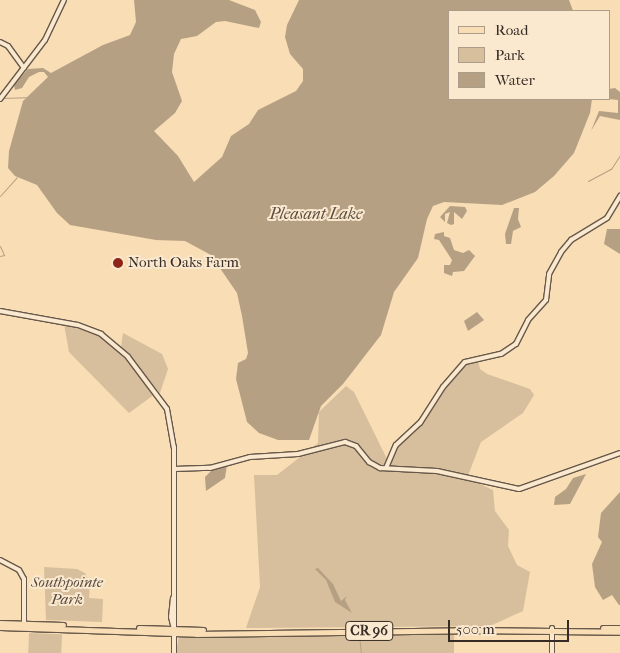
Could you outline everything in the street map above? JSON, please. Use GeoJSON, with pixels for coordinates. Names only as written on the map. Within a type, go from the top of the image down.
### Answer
{"type":"FeatureCollection","features":[{"type":"Feature","properties":{"kind":"main road","name":"CR 96"},"geometry":{"type":"LineString","coordinates":[[0,623],[174,631],[241,632],[620,630]]}},
{"type":"Feature","properties":{"kind":"main road","name":"CR 96"},"geometry":{"type":"LineString","coordinates":[[0,627],[24,625]]}},
{"type":"Feature","properties":{"kind":"street"},"geometry":{"type":"LineString","coordinates":[[0,99],[45,40],[64,0]]}},
{"type":"Feature","properties":{"kind":"street"},"geometry":{"type":"LineString","coordinates":[[0,42],[8,46],[24,68]]}},
{"type":"Feature","properties":{"kind":"street"},"geometry":{"type":"LineString","coordinates":[[386,468],[396,445],[420,423],[446,382],[465,362],[501,354],[516,344],[528,320],[544,304],[549,274],[561,252],[571,240],[607,218],[620,196]]}},
{"type":"Feature","properties":{"kind":"street"},"geometry":{"type":"LineString","coordinates":[[0,311],[83,326],[119,347],[167,409],[173,433],[174,461],[174,596],[171,617],[174,631],[174,653]]}},
{"type":"Feature","properties":{"kind":"street"},"geometry":{"type":"LineString","coordinates":[[174,469],[212,468],[255,456],[298,454],[342,442],[356,446],[371,464],[386,468],[437,471],[521,489],[620,453]]}},
{"type":"Feature","properties":{"kind":"street"},"geometry":{"type":"LineString","coordinates":[[174,481],[178,472],[187,469]]}},
{"type":"Feature","properties":{"kind":"street"},"geometry":{"type":"LineString","coordinates":[[0,560],[19,570],[24,579],[24,625]]}},
{"type":"Feature","properties":{"kind":"street"},"geometry":{"type":"LineString","coordinates":[[552,630],[552,653]]}},
{"type":"Feature","properties":{"kind":"green space"},"geometry":{"type":"Polygon","coordinates":[[[64,324],[100,335],[124,356],[155,394],[129,413],[69,352],[64,324]]]}},
{"type":"Feature","properties":{"kind":"green space"},"geometry":{"type":"Polygon","coordinates":[[[123,333],[162,354],[168,369],[160,393],[121,347],[123,333]]]}},
{"type":"Feature","properties":{"kind":"green space"},"geometry":{"type":"Polygon","coordinates":[[[478,361],[480,369],[487,374],[530,389],[534,395],[523,413],[481,442],[467,478],[493,490],[495,511],[509,530],[508,546],[517,565],[530,572],[523,611],[490,626],[246,628],[260,587],[254,475],[277,475],[318,443],[319,412],[346,386],[354,392],[387,459],[461,368],[468,362],[478,361]]]}},
{"type":"Feature","properties":{"kind":"green space","name":"Southpointe Park"},"geometry":{"type":"Polygon","coordinates":[[[44,567],[77,569],[85,573],[90,583],[89,598],[103,599],[102,622],[46,620],[44,567]]]}},
{"type":"Feature","properties":{"kind":"green space"},"geometry":{"type":"Polygon","coordinates":[[[454,632],[454,653],[176,653],[179,635],[454,632]]]}},
{"type":"Feature","properties":{"kind":"green space"},"geometry":{"type":"Polygon","coordinates":[[[29,633],[62,634],[61,653],[28,653],[29,633]]]}},
{"type":"Feature","properties":{"kind":"water","name":"Pleasant Lake"},"geometry":{"type":"Polygon","coordinates":[[[134,0],[229,0],[255,10],[261,22],[259,28],[225,21],[216,22],[197,36],[181,39],[174,54],[172,72],[182,101],[175,113],[154,131],[178,156],[194,182],[222,157],[231,136],[249,124],[258,110],[296,91],[303,81],[303,69],[290,54],[285,37],[287,25],[299,0],[569,0],[573,10],[448,10],[448,100],[592,100],[590,113],[574,153],[554,176],[535,192],[502,205],[444,202],[433,206],[427,219],[418,258],[394,292],[381,335],[343,384],[321,406],[309,440],[278,440],[259,433],[247,422],[236,379],[238,363],[246,359],[248,353],[242,316],[237,293],[211,255],[185,241],[156,240],[70,225],[57,213],[37,185],[15,176],[8,168],[9,151],[23,101],[48,77],[44,72],[39,72],[29,77],[22,88],[15,90],[14,85],[28,69],[43,68],[51,73],[103,45],[130,35],[136,22],[134,0]]]}},
{"type":"Feature","properties":{"kind":"water"},"geometry":{"type":"Polygon","coordinates":[[[615,88],[620,92],[620,120],[600,116],[591,131],[599,111],[618,113],[618,100],[610,99],[610,89],[615,88]]]}},
{"type":"Feature","properties":{"kind":"water"},"geometry":{"type":"Polygon","coordinates":[[[450,206],[465,207],[467,211],[462,219],[454,212],[454,224],[451,225],[447,223],[450,212],[445,214],[445,222],[440,217],[450,206]]]}},
{"type":"Feature","properties":{"kind":"water"},"geometry":{"type":"Polygon","coordinates":[[[514,208],[519,208],[518,219],[521,227],[513,231],[511,244],[506,244],[505,234],[514,208]]]}},
{"type":"Feature","properties":{"kind":"water"},"geometry":{"type":"Polygon","coordinates":[[[607,229],[620,229],[620,254],[604,244],[607,229]]]}},
{"type":"Feature","properties":{"kind":"water"},"geometry":{"type":"Polygon","coordinates":[[[444,232],[444,236],[450,238],[454,250],[463,253],[469,250],[475,256],[464,271],[453,272],[452,276],[444,273],[444,265],[450,265],[452,260],[439,240],[434,239],[435,234],[444,232]]]}},
{"type":"Feature","properties":{"kind":"water"},"geometry":{"type":"Polygon","coordinates":[[[477,312],[484,320],[468,331],[464,321],[477,312]]]}},
{"type":"Feature","properties":{"kind":"water"},"geometry":{"type":"Polygon","coordinates":[[[227,465],[225,478],[206,491],[205,477],[213,469],[227,465]]]}},
{"type":"Feature","properties":{"kind":"water"},"geometry":{"type":"Polygon","coordinates":[[[586,474],[570,504],[554,505],[555,497],[566,489],[573,478],[586,474]]]}},
{"type":"Feature","properties":{"kind":"water"},"geometry":{"type":"Polygon","coordinates":[[[620,492],[619,605],[612,595],[603,600],[595,587],[592,564],[602,542],[598,537],[601,513],[620,492]]]}},
{"type":"Feature","properties":{"kind":"water"},"geometry":{"type":"Polygon","coordinates":[[[318,568],[333,584],[341,601],[347,596],[345,600],[352,613],[335,602],[326,580],[315,569],[318,568]]]}},
{"type":"Feature","properties":{"kind":"waterway"},"geometry":{"type":"LineString","coordinates":[[2,98],[26,97]]}},
{"type":"Feature","properties":{"kind":"waterway"},"geometry":{"type":"LineString","coordinates":[[588,181],[611,169],[620,155]]}},
{"type":"Feature","properties":{"kind":"waterway"},"geometry":{"type":"LineString","coordinates":[[0,196],[17,177]]}},
{"type":"Feature","properties":{"kind":"waterway"},"geometry":{"type":"LineString","coordinates":[[0,246],[4,255],[0,256]]}},
{"type":"Feature","properties":{"kind":"waterway"},"geometry":{"type":"LineString","coordinates":[[359,635],[361,653]]}},
{"type":"Feature","properties":{"kind":"place","name":"North Oaks Farm"},"geometry":{"type":"Point","coordinates":[118,263]}}]}
